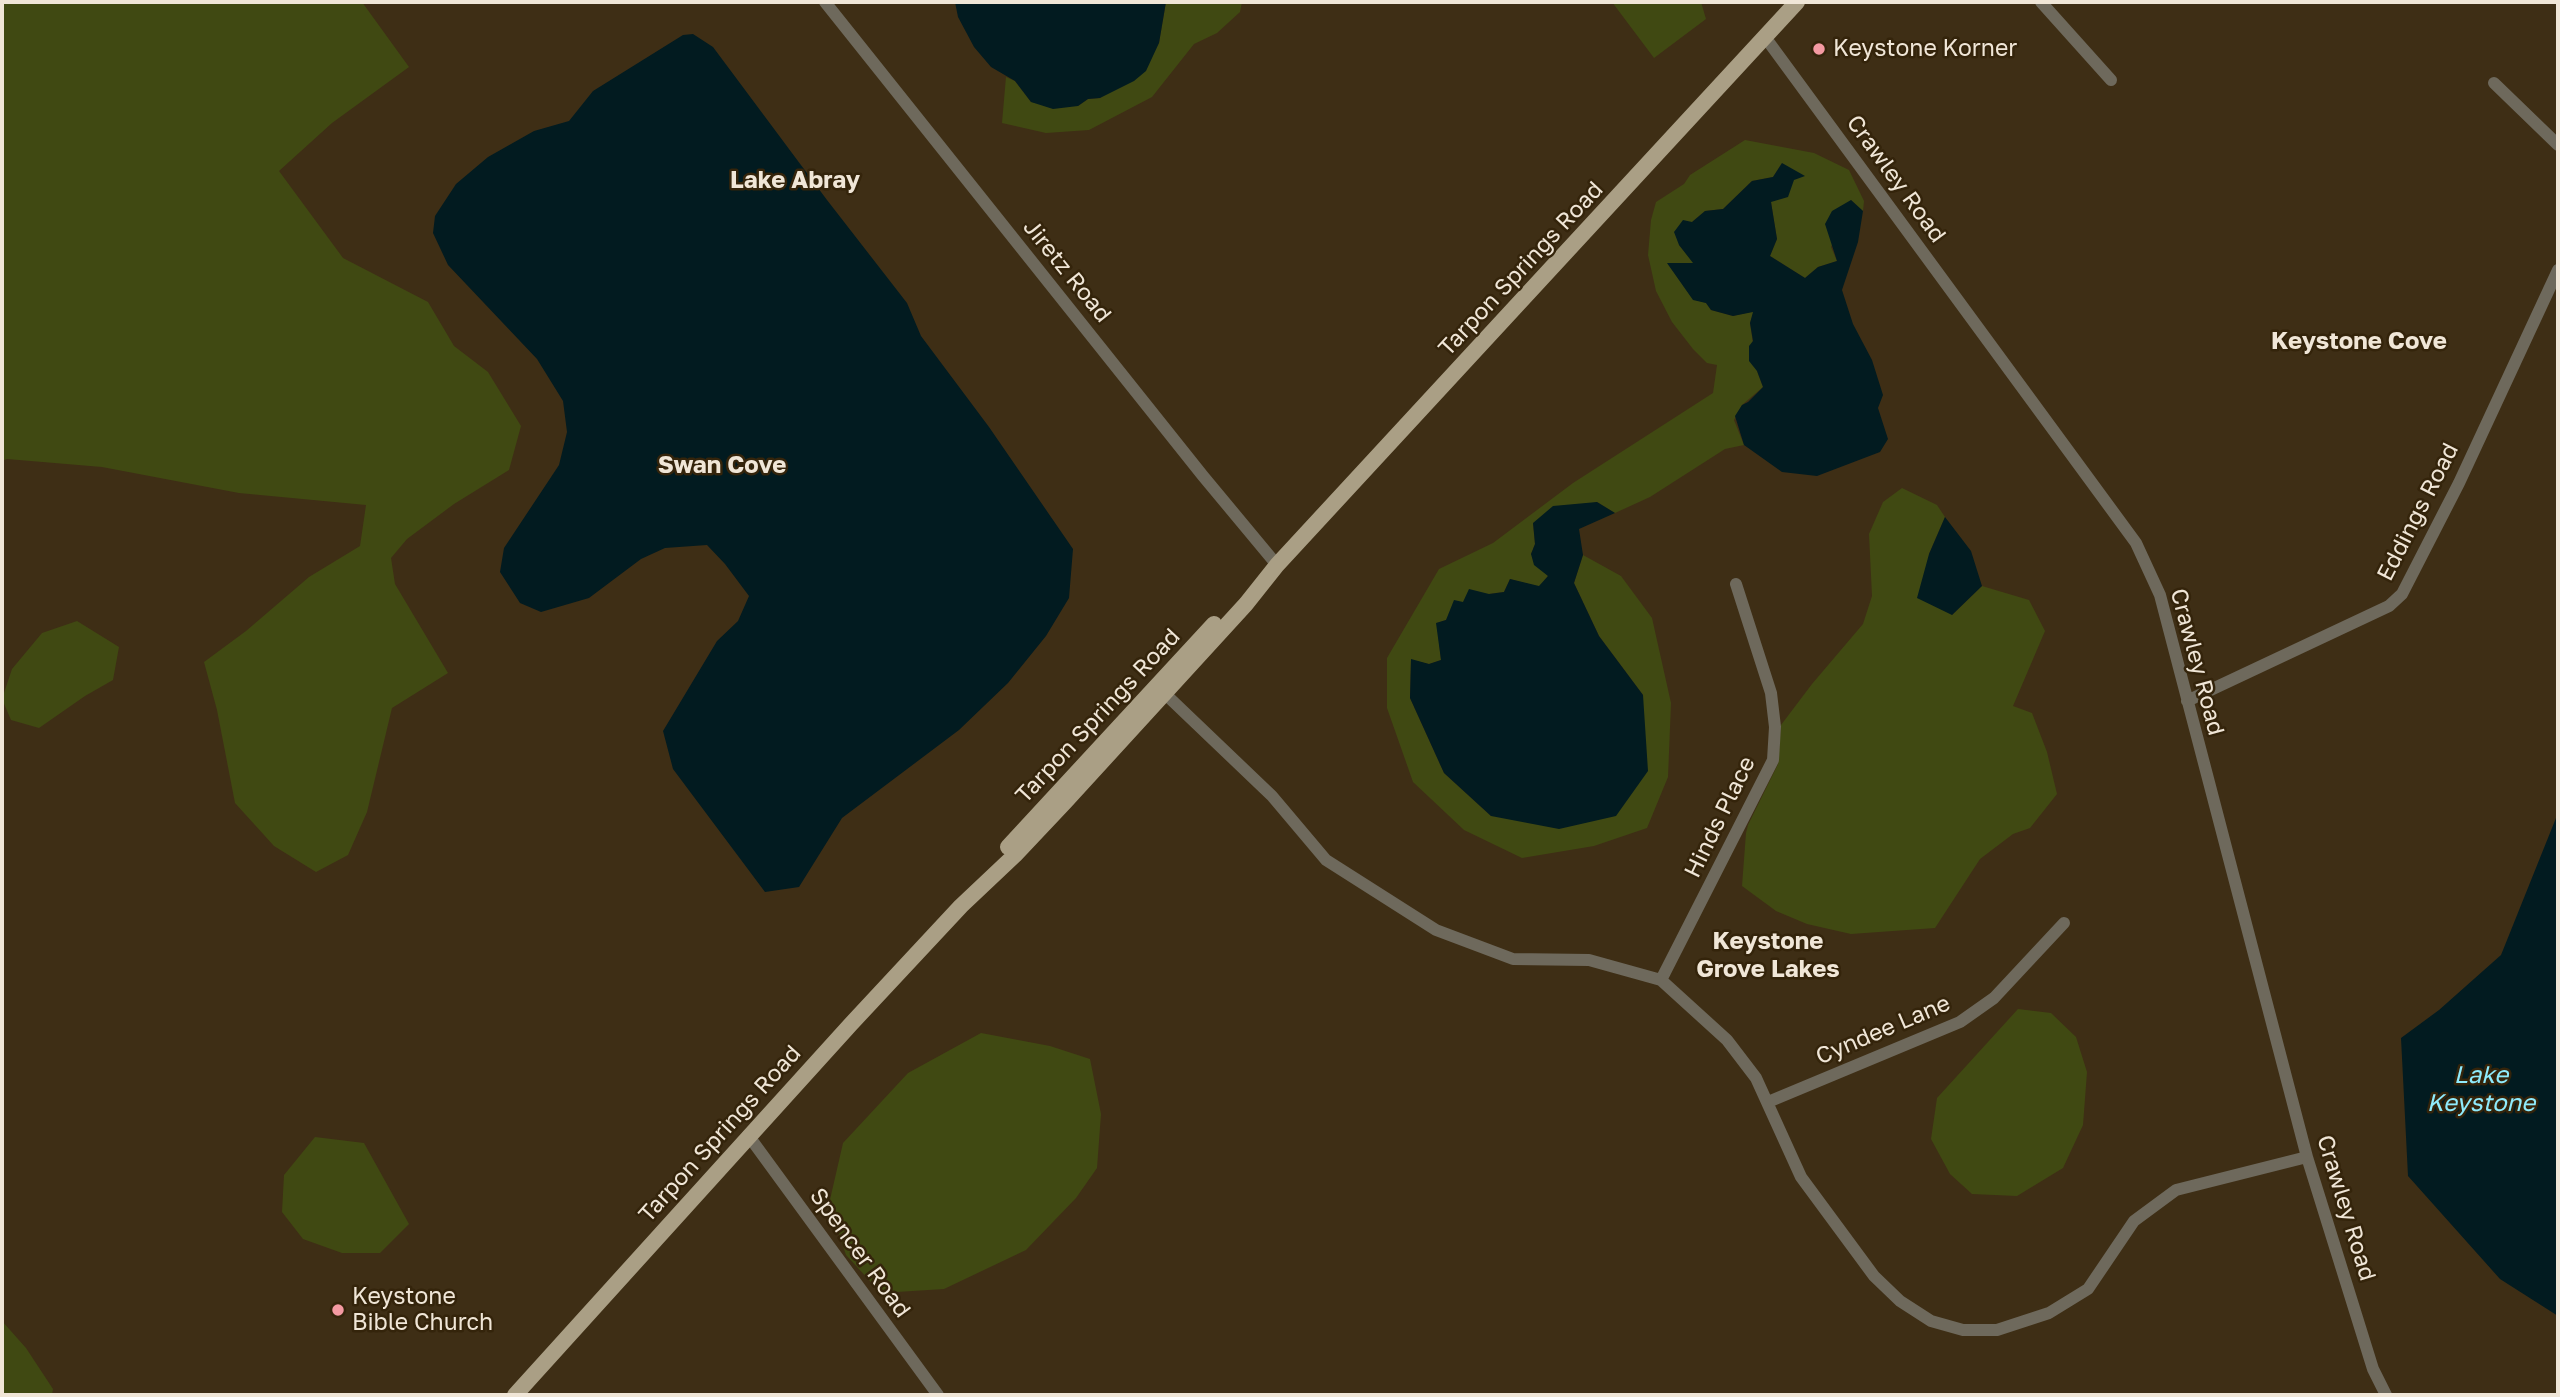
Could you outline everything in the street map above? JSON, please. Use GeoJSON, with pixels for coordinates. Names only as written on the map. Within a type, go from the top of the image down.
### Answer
{"type":"FeatureCollection","features":[{"type":"Feature","properties":{"kind":"main road","name":"Tarpon Springs Road"},"geometry":{"type":"LineString","coordinates":[[516,1395],[748,1135],[961,906],[1015,855],[1161,690],[1246,604],[1277,565],[1797,2]]}},
{"type":"Feature","properties":{"kind":"street","name":"Jiretz Road"},"geometry":{"type":"LineString","coordinates":[[825,2],[1277,565]]}},
{"type":"Feature","properties":{"kind":"street"},"geometry":{"type":"LineString","coordinates":[[2041,2],[2111,80]]}},
{"type":"Feature","properties":{"kind":"street","name":"Crawley Road"},"geometry":{"type":"LineString","coordinates":[[1765,37],[2136,543],[2160,595],[2307,1157],[2373,1369],[2386,1395]]}},
{"type":"Feature","properties":{"kind":"street"},"geometry":{"type":"LineString","coordinates":[[2494,83],[2558,145]]}},
{"type":"Feature","properties":{"kind":"street","name":"Eddings Road"},"geometry":{"type":"LineString","coordinates":[[2187,701],[2389,606],[2402,594],[2459,483],[2558,270]]}},
{"type":"Feature","properties":{"kind":"street","name":"Hinds Place"},"geometry":{"type":"LineString","coordinates":[[1661,980],[1773,760],[1775,727],[1771,693],[1736,584]]}},
{"type":"Feature","properties":{"kind":"street"},"geometry":{"type":"LineString","coordinates":[[1161,690],[1272,796],[1326,860],[1436,930],[1513,959],[1589,960],[1661,980],[1727,1040],[1756,1078],[1801,1177],[1874,1276],[1900,1301],[1931,1321],[1963,1330],[1997,1330],[2049,1313],[2088,1289],[2134,1221],[2176,1190],[2307,1157]]}},
{"type":"Feature","properties":{"kind":"street","name":"Cyndee Lane"},"geometry":{"type":"LineString","coordinates":[[1768,1102],[1960,1022],[1994,998],[2064,923]]}},
{"type":"Feature","properties":{"kind":"street","name":"Spencer Road"},"geometry":{"type":"LineString","coordinates":[[748,1135],[938,1395]]}},
{"type":"Feature","properties":{"kind":"green space"},"geometry":{"type":"Polygon","coordinates":[[[2,2],[362,2],[409,67],[332,123],[279,171],[343,258],[428,302],[454,346],[488,372],[521,426],[509,470],[454,504],[407,539],[391,558],[395,584],[448,673],[392,708],[367,812],[348,855],[316,872],[274,846],[235,803],[217,710],[204,662],[246,631],[309,577],[360,546],[366,505],[239,493],[102,467],[7,459],[2,461],[2,2]]]}},
{"type":"Feature","properties":{"kind":"green space"},"geometry":{"type":"Polygon","coordinates":[[[1166,2],[1242,2],[1240,12],[1217,33],[1194,44],[1152,97],[1089,130],[1046,133],[1002,123],[1006,77],[1015,81],[1031,102],[1078,106],[1088,99],[1100,98],[1159,43],[1166,2]]]}},
{"type":"Feature","properties":{"kind":"green space"},"geometry":{"type":"Polygon","coordinates":[[[1612,2],[1701,2],[1706,19],[1654,58],[1612,2]]]}},
{"type":"Feature","properties":{"kind":"green space"},"geometry":{"type":"Polygon","coordinates":[[[1745,140],[1814,153],[1849,170],[1864,201],[1863,211],[1851,200],[1831,247],[1837,261],[1818,267],[1805,278],[1770,256],[1777,239],[1771,202],[1782,163],[1773,177],[1752,181],[1723,209],[1705,211],[1692,222],[1679,245],[1694,263],[1668,264],[1693,299],[1706,303],[1711,310],[1733,316],[1754,311],[1750,323],[1757,371],[1763,387],[1742,405],[1734,420],[1744,445],[1725,449],[1650,497],[1615,513],[1597,502],[1533,523],[1535,544],[1531,554],[1548,576],[1539,587],[1510,579],[1504,592],[1463,602],[1446,620],[1437,623],[1441,660],[1429,664],[1411,660],[1410,698],[1444,773],[1491,816],[1643,695],[1599,636],[1574,583],[1583,555],[1621,576],[1652,618],[1671,703],[1668,777],[1647,828],[1594,846],[1522,858],[1464,830],[1413,782],[1387,708],[1387,658],[1439,569],[1493,543],[1573,483],[1713,393],[1717,365],[1707,363],[1693,349],[1672,322],[1656,291],[1648,255],[1651,220],[1656,202],[1684,184],[1690,175],[1745,140]]]}},
{"type":"Feature","properties":{"kind":"green space"},"geometry":{"type":"Polygon","coordinates":[[[1902,488],[1937,505],[1945,517],[1929,554],[1952,615],[1982,586],[2029,600],[2045,631],[2013,706],[2032,713],[2047,752],[2057,794],[2030,828],[2013,834],[1980,859],[1935,928],[1851,934],[1807,924],[1776,911],[1742,886],[1746,833],[1778,764],[1781,725],[1863,624],[1872,596],[1869,534],[1883,502],[1902,488]]]}},
{"type":"Feature","properties":{"kind":"green space"},"geometry":{"type":"Polygon","coordinates":[[[77,621],[119,647],[113,680],[39,728],[11,720],[2,699],[12,669],[42,633],[77,621]]]}},
{"type":"Feature","properties":{"kind":"green space"},"geometry":{"type":"Polygon","coordinates":[[[2018,1009],[2051,1013],[2076,1037],[2087,1072],[2083,1125],[2063,1168],[2017,1196],[1972,1194],[1950,1174],[1931,1139],[1937,1098],[2018,1009]]]}},
{"type":"Feature","properties":{"kind":"green space"},"geometry":{"type":"Polygon","coordinates":[[[981,1033],[1050,1046],[1090,1059],[1101,1114],[1097,1168],[1076,1198],[1026,1250],[944,1289],[881,1293],[846,1255],[829,1204],[843,1143],[908,1073],[981,1033]]]}},
{"type":"Feature","properties":{"kind":"green space"},"geometry":{"type":"Polygon","coordinates":[[[315,1137],[364,1143],[409,1224],[380,1253],[342,1253],[303,1239],[282,1212],[284,1175],[315,1137]]]}},
{"type":"Feature","properties":{"kind":"green space"},"geometry":{"type":"Polygon","coordinates":[[[2,1321],[26,1348],[53,1389],[52,1395],[2,1395],[2,1321]]]}},
{"type":"Feature","properties":{"kind":"water"},"geometry":{"type":"Polygon","coordinates":[[[955,2],[1166,2],[1159,43],[1146,71],[1134,81],[1100,98],[1088,99],[1078,106],[1053,109],[1031,102],[1015,81],[991,67],[974,47],[958,17],[955,2]]]}},
{"type":"Feature","properties":{"kind":"water"},"geometry":{"type":"Polygon","coordinates":[[[693,34],[713,47],[907,303],[921,336],[989,427],[1073,549],[1069,598],[1046,636],[1008,683],[959,730],[842,818],[799,887],[765,892],[673,769],[663,731],[717,641],[738,621],[749,596],[707,545],[665,548],[641,559],[589,598],[541,612],[520,603],[500,572],[504,548],[559,465],[567,432],[563,401],[537,359],[448,265],[433,233],[435,216],[456,184],[488,157],[534,131],[569,121],[593,91],[683,35],[693,34]]]}},
{"type":"Feature","properties":{"kind":"water"},"geometry":{"type":"Polygon","coordinates":[[[1782,163],[1805,176],[1794,180],[1788,197],[1771,202],[1777,239],[1770,256],[1805,278],[1818,267],[1837,261],[1825,224],[1832,211],[1851,200],[1863,211],[1858,242],[1842,290],[1853,324],[1872,360],[1883,395],[1878,408],[1888,439],[1880,452],[1817,476],[1782,472],[1744,445],[1735,416],[1742,405],[1763,387],[1757,371],[1749,361],[1749,346],[1753,341],[1750,323],[1753,312],[1733,316],[1711,310],[1706,303],[1693,300],[1667,263],[1693,263],[1679,245],[1674,232],[1683,220],[1692,222],[1705,211],[1723,209],[1752,181],[1773,177],[1782,163]]]}},
{"type":"Feature","properties":{"kind":"water"},"geometry":{"type":"Polygon","coordinates":[[[1597,502],[1615,513],[1579,529],[1583,555],[1574,583],[1599,636],[1643,695],[1648,771],[1616,816],[1559,829],[1491,816],[1444,773],[1410,698],[1411,659],[1429,664],[1441,660],[1436,623],[1446,620],[1454,600],[1463,602],[1469,589],[1489,594],[1504,592],[1510,579],[1539,586],[1548,576],[1534,565],[1531,554],[1535,544],[1533,523],[1553,506],[1597,502]]]}},
{"type":"Feature","properties":{"kind":"water"},"geometry":{"type":"Polygon","coordinates":[[[1945,517],[1971,551],[1982,586],[1952,615],[1917,598],[1929,554],[1945,517]]]}},
{"type":"Feature","properties":{"kind":"water","name":"Lake Keystone"},"geometry":{"type":"Polygon","coordinates":[[[2558,813],[2558,1316],[2500,1279],[2408,1176],[2401,1038],[2439,1010],[2501,955],[2558,813]]]}},
{"type":"Feature","properties":{"kind":"place","name":"Keystone Korner"},"geometry":{"type":"Point","coordinates":[1819,49]}},
{"type":"Feature","properties":{"kind":"place","name":"Keystone Bible Church"},"geometry":{"type":"Point","coordinates":[338,1310]}},
{"type":"Feature","properties":{"kind":"district","name":"Lake Abray"},"geometry":{"type":"Point","coordinates":[795,180]}},
{"type":"Feature","properties":{"kind":"district","name":"Keystone Cove"},"geometry":{"type":"Point","coordinates":[2359,341]}},
{"type":"Feature","properties":{"kind":"district","name":"Swan Cove"},"geometry":{"type":"Point","coordinates":[722,465]}},
{"type":"Feature","properties":{"kind":"district","name":"Keystone Grove Lakes"},"geometry":{"type":"Point","coordinates":[1768,955]}}]}
